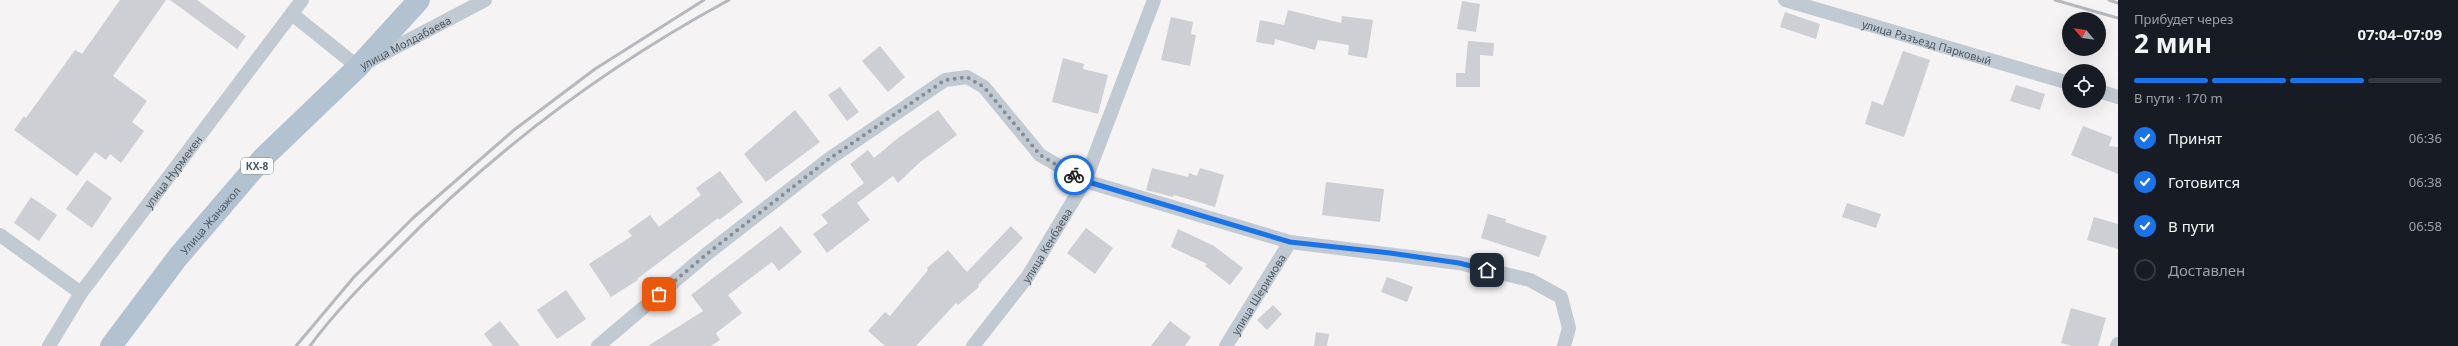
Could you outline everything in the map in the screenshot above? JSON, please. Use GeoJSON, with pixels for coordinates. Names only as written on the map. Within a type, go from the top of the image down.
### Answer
{"type":"FeatureCollection","features":[{"type":"Feature","properties":{"kind":"main road","name":"Улица Жанажол"},"geometry":{"type":"LineString","coordinates":[[111,346],[178,258],[263,158],[358,66],[419,0]]}},
{"type":"Feature","properties":{"kind":"street","name":"улица Нурмекен"},"geometry":{"type":"LineString","coordinates":[[49,346],[81,293],[302,0]]}},
{"type":"Feature","properties":{"kind":"street","name":"улица Молдабаева"},"geometry":{"type":"LineString","coordinates":[[292,14],[358,66],[485,0]]}},
{"type":"Feature","properties":{"kind":"street","name":"улица Кенбаева"},"geometry":{"type":"LineString","coordinates":[[973,346],[1028,276],[1085,181],[1154,0]]}},
{"type":"Feature","properties":{"kind":"street","name":"улица Разъезд Парковый"},"geometry":{"type":"LineString","coordinates":[[1785,0],[2062,81]]}},
{"type":"Feature","properties":{"kind":"street"},"geometry":{"type":"LineString","coordinates":[[598,346],[708,253],[829,159],[945,80],[967,77],[984,87],[1040,155],[1085,181],[1290,242],[1459,263],[1530,280],[1561,297],[1569,328],[1564,346]]}},
{"type":"Feature","properties":{"kind":"street"},"geometry":{"type":"LineString","coordinates":[[2106,93],[2118,97]]}},
{"type":"Feature","properties":{"kind":"street"},"geometry":{"type":"LineString","coordinates":[[0,236],[81,293]]}},
{"type":"Feature","properties":{"kind":"street","name":"улица Шеримова"},"geometry":{"type":"LineString","coordinates":[[1226,346],[1290,242]]}},
{"type":"Feature","properties":{"kind":"building"},"geometry":{"type":"Polygon","coordinates":[[[120,0],[166,0],[113,76],[147,101],[132,122],[144,131],[121,163],[110,154],[106,160],[95,152],[77,176],[14,130],[24,116],[26,118],[75,50],[82,54],[120,0]]]}},
{"type":"Feature","properties":{"kind":"building"},"geometry":{"type":"Polygon","coordinates":[[[170,0],[197,0],[246,36],[237,49],[170,0]]]}},
{"type":"Feature","properties":{"kind":"building"},"geometry":{"type":"Polygon","coordinates":[[[1462,1],[1480,4],[1476,32],[1457,29],[1462,1]]]}},
{"type":"Feature","properties":{"kind":"building"},"geometry":{"type":"Polygon","coordinates":[[[1288,10],[1341,23],[1342,16],[1373,20],[1367,58],[1348,55],[1349,45],[1318,40],[1315,50],[1275,39],[1274,45],[1256,42],[1260,20],[1284,25],[1288,10]]]}},
{"type":"Feature","properties":{"kind":"building"},"geometry":{"type":"Polygon","coordinates":[[[1785,12],[1820,24],[1816,39],[1780,27],[1785,12]]]}},
{"type":"Feature","properties":{"kind":"building"},"geometry":{"type":"Polygon","coordinates":[[[1171,17],[1193,22],[1191,34],[1196,35],[1190,66],[1161,60],[1171,17]]]}},
{"type":"Feature","properties":{"kind":"building"},"geometry":{"type":"Polygon","coordinates":[[[1468,41],[1494,43],[1493,56],[1480,55],[1480,87],[1456,87],[1456,73],[1465,73],[1468,41]]]}},
{"type":"Feature","properties":{"kind":"building"},"geometry":{"type":"Polygon","coordinates":[[[880,46],[905,77],[888,92],[862,61],[880,46]]]}},
{"type":"Feature","properties":{"kind":"building"},"geometry":{"type":"Polygon","coordinates":[[[1903,51],[1930,60],[1904,137],[1865,124],[1872,101],[1883,105],[1903,51]]]}},
{"type":"Feature","properties":{"kind":"building"},"geometry":{"type":"Polygon","coordinates":[[[1063,58],[1084,64],[1083,69],[1108,75],[1098,114],[1052,102],[1063,58]]]}},
{"type":"Feature","properties":{"kind":"building"},"geometry":{"type":"Polygon","coordinates":[[[2016,85],[2045,94],[2040,110],[2010,101],[2016,85]]]}},
{"type":"Feature","properties":{"kind":"building"},"geometry":{"type":"Polygon","coordinates":[[[840,87],[859,112],[847,121],[828,95],[840,87]]]}},
{"type":"Feature","properties":{"kind":"building"},"geometry":{"type":"Polygon","coordinates":[[[795,110],[820,142],[766,182],[744,154],[795,110]]]}},
{"type":"Feature","properties":{"kind":"building"},"geometry":{"type":"Polygon","coordinates":[[[938,110],[957,135],[919,163],[898,183],[893,176],[857,203],[870,220],[827,253],[813,234],[828,223],[821,215],[864,183],[850,164],[868,150],[874,158],[898,138],[938,110]]]}},
{"type":"Feature","properties":{"kind":"building"},"geometry":{"type":"Polygon","coordinates":[[[2083,126],[2112,137],[2109,146],[2118,147],[2118,174],[2071,155],[2083,126]]]}},
{"type":"Feature","properties":{"kind":"building"},"geometry":{"type":"Polygon","coordinates":[[[1152,168],[1188,177],[1189,173],[1197,176],[1200,168],[1224,175],[1215,207],[1174,195],[1173,197],[1146,190],[1152,168]]]}},
{"type":"Feature","properties":{"kind":"building"},"geometry":{"type":"Polygon","coordinates":[[[720,171],[743,202],[719,220],[718,218],[637,279],[638,280],[611,297],[589,264],[632,236],[628,231],[650,215],[659,227],[701,195],[696,188],[720,171]]]}},
{"type":"Feature","properties":{"kind":"building"},"geometry":{"type":"Polygon","coordinates":[[[87,180],[112,198],[92,228],[66,209],[87,180]]]}},
{"type":"Feature","properties":{"kind":"building"},"geometry":{"type":"Polygon","coordinates":[[[1326,182],[1384,189],[1380,222],[1322,215],[1326,182]]]}},
{"type":"Feature","properties":{"kind":"building"},"geometry":{"type":"Polygon","coordinates":[[[31,197],[57,215],[39,241],[14,223],[31,197]]]}},
{"type":"Feature","properties":{"kind":"building"},"geometry":{"type":"Polygon","coordinates":[[[1847,203],[1881,214],[1876,228],[1842,217],[1847,203]]]}},
{"type":"Feature","properties":{"kind":"building"},"geometry":{"type":"Polygon","coordinates":[[[1488,214],[1506,219],[1505,222],[1547,236],[1539,257],[1481,238],[1488,214]]]}},
{"type":"Feature","properties":{"kind":"building"},"geometry":{"type":"Polygon","coordinates":[[[2094,217],[2118,224],[2118,249],[2087,240],[2094,217]]]}},
{"type":"Feature","properties":{"kind":"building"},"geometry":{"type":"Polygon","coordinates":[[[781,226],[802,252],[779,271],[772,262],[728,295],[742,313],[716,333],[720,340],[711,346],[648,346],[703,311],[691,295],[781,226]]]}},
{"type":"Feature","properties":{"kind":"building"},"geometry":{"type":"Polygon","coordinates":[[[1011,226],[1023,238],[978,285],[979,287],[958,305],[956,303],[916,346],[885,346],[868,331],[885,312],[890,316],[928,270],[927,268],[948,250],[967,272],[1011,226]]]}},
{"type":"Feature","properties":{"kind":"building"},"geometry":{"type":"Polygon","coordinates":[[[1086,228],[1113,248],[1095,274],[1067,253],[1086,228]]]}},
{"type":"Feature","properties":{"kind":"building"},"geometry":{"type":"Polygon","coordinates":[[[1178,229],[1214,246],[1243,268],[1230,285],[1205,266],[1207,264],[1171,247],[1178,229]]]}},
{"type":"Feature","properties":{"kind":"building"},"geometry":{"type":"Polygon","coordinates":[[[1387,277],[1413,287],[1407,302],[1381,292],[1387,277]]]}},
{"type":"Feature","properties":{"kind":"building"},"geometry":{"type":"Polygon","coordinates":[[[566,290],[586,319],[557,339],[537,310],[566,290]]]}},
{"type":"Feature","properties":{"kind":"building"},"geometry":{"type":"Polygon","coordinates":[[[1273,305],[1282,314],[1267,330],[1257,320],[1273,305]]]}},
{"type":"Feature","properties":{"kind":"building"},"geometry":{"type":"Polygon","coordinates":[[[2071,308],[2106,318],[2098,346],[2072,346],[2061,343],[2071,308]]]}},
{"type":"Feature","properties":{"kind":"building"},"geometry":{"type":"Polygon","coordinates":[[[500,321],[520,346],[493,346],[484,334],[500,321]]]}},
{"type":"Feature","properties":{"kind":"building"},"geometry":{"type":"Polygon","coordinates":[[[1170,321],[1191,337],[1185,346],[1151,346],[1170,321]]]}},
{"type":"Feature","properties":{"kind":"building"},"geometry":{"type":"Polygon","coordinates":[[[1316,332],[1329,334],[1327,346],[1314,346],[1316,332]]]}},
{"type":"Feature","properties":{"kind":"railway"},"geometry":{"type":"LineString","coordinates":[[296,346],[354,277],[414,217],[514,130],[595,69],[704,0]]}},
{"type":"Feature","properties":{"kind":"railway"},"geometry":{"type":"LineString","coordinates":[[310,346],[360,287],[430,217],[469,181],[510,147],[551,114],[594,83],[683,26],[729,0]]}},
{"type":"Feature","properties":{"kind":"railway"},"geometry":{"type":"LineString","coordinates":[[2055,0],[2118,18]]}},
{"type":"Feature","properties":{"kind":"railway"},"geometry":{"type":"LineString","coordinates":[[2109,0],[2118,3]]}},
{"type":"Feature","properties":{"kind":"way so far"},"geometry":{"type":"LineString","coordinates":[[659,294],[708,253],[829,159],[945,80],[967,77],[984,87],[1040,155],[1074,175]]}},
{"type":"Feature","properties":{"kind":"route"},"geometry":{"type":"LineString","coordinates":[[1074,175],[1085,181],[1241,229],[1290,242],[1390,253],[1459,263],[1487,270]]}}]}
